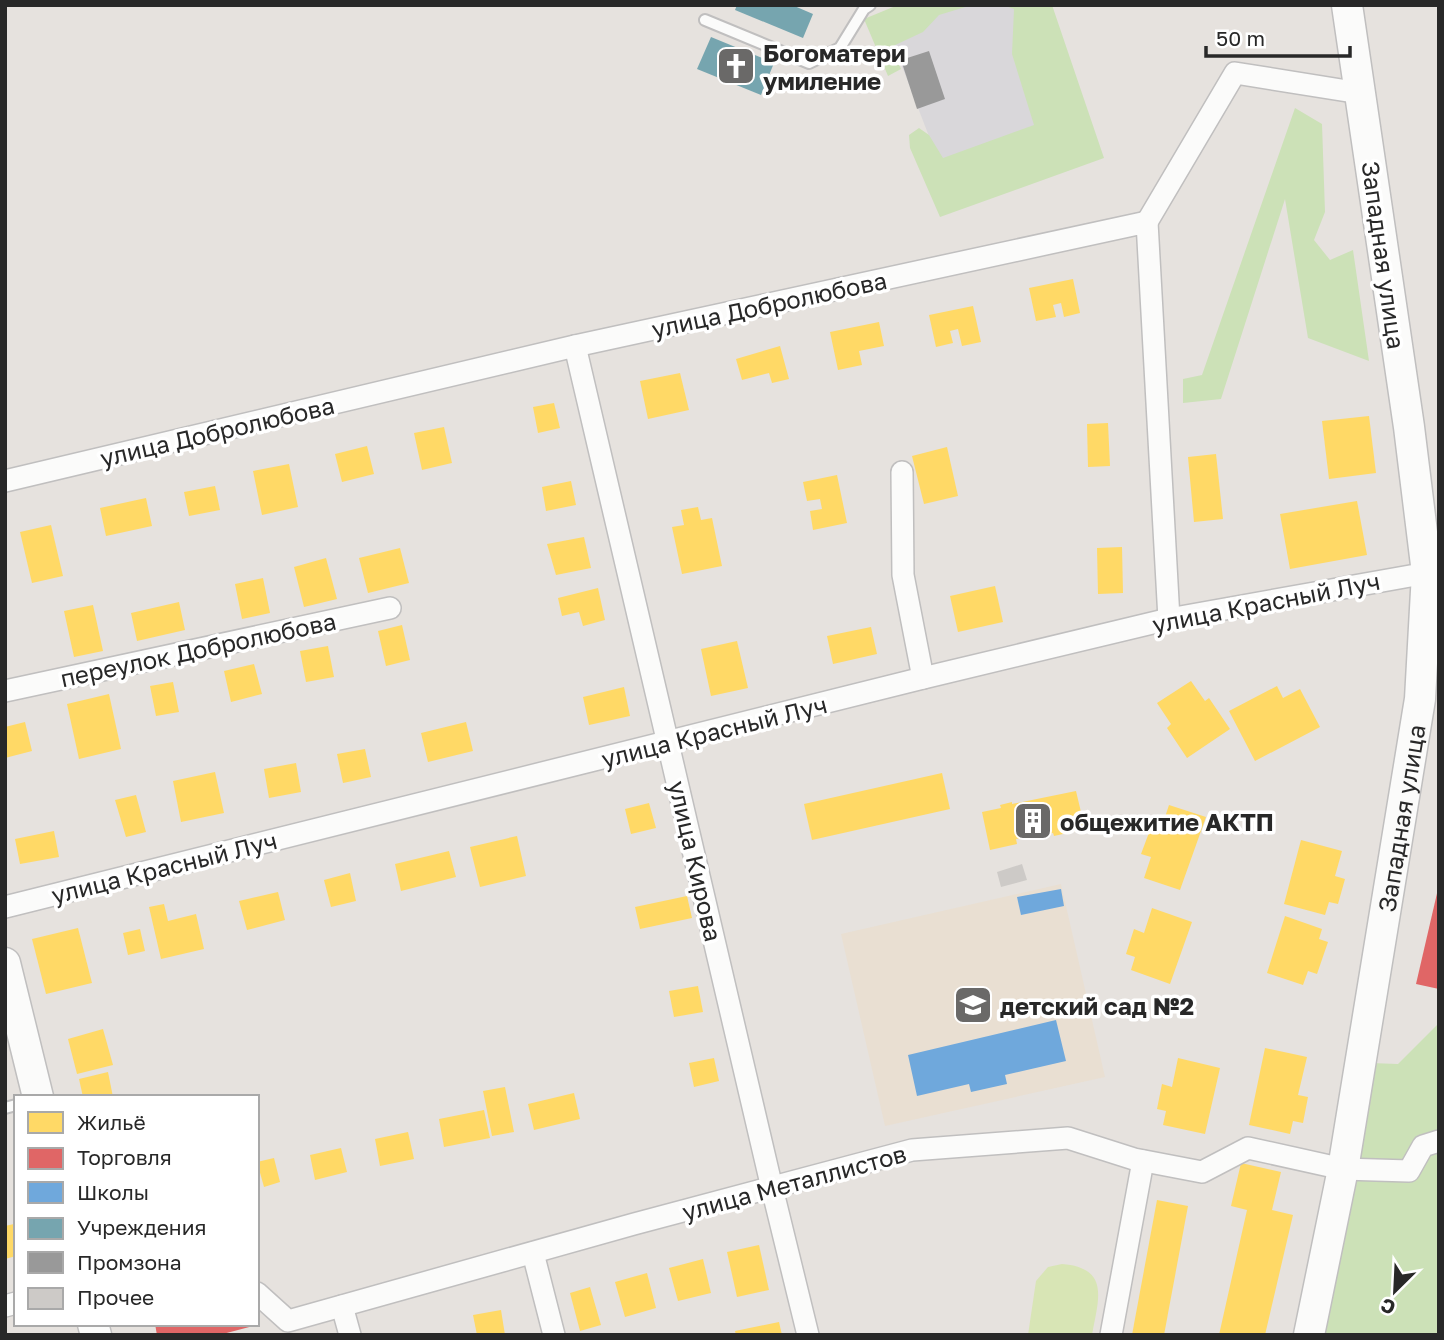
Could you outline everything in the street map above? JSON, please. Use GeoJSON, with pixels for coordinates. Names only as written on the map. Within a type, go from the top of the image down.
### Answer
{"type":"FeatureCollection","features":[{"type":"Feature","properties":{"kind":"street","name":"Западная улица"},"geometry":{"type":"LineString","coordinates":[[1309,1335],[1343,1169],[1429,696],[1427,573],[1409,427],[1347,5]]}},
{"type":"Feature","properties":{"kind":"street"},"geometry":{"type":"LineString","coordinates":[[1169,619],[1147,222],[1235,72],[1360,93]]}},
{"type":"Feature","properties":{"kind":"street","name":"улица Добролюбова"},"geometry":{"type":"LineString","coordinates":[[5,481],[575,346],[1147,222]]}},
{"type":"Feature","properties":{"kind":"street","name":"улица Кирова"},"geometry":{"type":"LineString","coordinates":[[575,346],[808,1335]]}},
{"type":"Feature","properties":{"kind":"street"},"geometry":{"type":"LineString","coordinates":[[902,472],[903,575],[923,678]]}},
{"type":"Feature","properties":{"kind":"street","name":"улица Красный Луч"},"geometry":{"type":"LineString","coordinates":[[5,907],[1169,619],[1427,573]]}},
{"type":"Feature","properties":{"kind":"street","name":"переулок Добролюбова"},"geometry":{"type":"LineString","coordinates":[[5,691],[390,608]]}},
{"type":"Feature","properties":{"kind":"street"},"geometry":{"type":"LineString","coordinates":[[5,963],[38,1095]]}},
{"type":"Feature","properties":{"kind":"street","name":"улица Металлистов"},"geometry":{"type":"LineString","coordinates":[[259,1295],[288,1321],[634,1224],[912,1150],[1068,1138],[1143,1161],[1202,1172],[1248,1148],[1343,1169],[1409,1171],[1423,1146],[1439,1141]]}},
{"type":"Feature","properties":{"kind":"street"},"geometry":{"type":"LineString","coordinates":[[1111,1335],[1143,1161]]}},
{"type":"Feature","properties":{"kind":"street"},"geometry":{"type":"LineString","coordinates":[[533,1254],[554,1335]]}},
{"type":"Feature","properties":{"kind":"street"},"geometry":{"type":"LineString","coordinates":[[342,1306],[350,1335]]}},
{"type":"Feature","properties":{"kind":"lane"},"geometry":{"type":"LineString","coordinates":[[705,20],[809,63],[840,48],[864,9],[870,5]]}},
{"type":"Feature","properties":{"kind":"shaded area"},"geometry":{"type":"Polygon","coordinates":[[[952,5],[1014,5],[1065,138],[947,183],[888,30],[952,5]]]}},
{"type":"Feature","properties":{"kind":"shaded area","name":"детский сад №2"},"geometry":{"type":"Polygon","coordinates":[[[1061,884],[1105,1077],[885,1126],[841,934],[1061,884]]]}},
{"type":"Feature","properties":{"kind":"green space"},"geometry":{"type":"Polygon","coordinates":[[[898,5],[972,5],[939,15],[923,32],[891,47],[901,69],[888,76],[864,19],[898,5]]]}},
{"type":"Feature","properties":{"kind":"green space"},"geometry":{"type":"Polygon","coordinates":[[[1003,5],[1052,5],[1104,158],[940,217],[910,148],[909,135],[919,128],[929,135],[943,158],[1034,125],[1012,54],[1014,9],[1003,5]]]}},
{"type":"Feature","properties":{"kind":"green space"},"geometry":{"type":"Polygon","coordinates":[[[1295,108],[1322,124],[1325,212],[1314,240],[1330,260],[1353,250],[1369,361],[1308,338],[1285,199],[1221,399],[1183,403],[1183,379],[1202,375],[1295,108]]]}},
{"type":"Feature","properties":{"kind":"green space"},"geometry":{"type":"Polygon","coordinates":[[[1439,1023],[1439,1335],[1321,1335],[1370,1063],[1398,1064],[1439,1023]]]}},
{"type":"Feature","properties":{"kind":"green space"},"geometry":{"type":"Polygon","coordinates":[[[1062,1264],[1078,1267],[1095,1279],[1098,1298],[1092,1335],[1028,1335],[1036,1281],[1048,1267],[1062,1264]]]}},
{"type":"Feature","properties":{"kind":"building: Жильё"},"geometry":{"type":"Polygon","coordinates":[[[1073,279],[1080,313],[1064,317],[1061,303],[1053,305],[1056,317],[1036,321],[1029,288],[1073,279]]]}},
{"type":"Feature","properties":{"kind":"building: Жильё"},"geometry":{"type":"Polygon","coordinates":[[[973,306],[981,342],[962,346],[958,329],[950,331],[953,343],[936,347],[929,315],[973,306]]]}},
{"type":"Feature","properties":{"kind":"building: Жильё"},"geometry":{"type":"Polygon","coordinates":[[[879,322],[884,346],[859,351],[862,365],[838,370],[830,332],[879,322]]]}},
{"type":"Feature","properties":{"kind":"building: Жильё"},"geometry":{"type":"Polygon","coordinates":[[[780,346],[789,379],[772,383],[769,373],[742,380],[736,359],[780,346]]]}},
{"type":"Feature","properties":{"kind":"building: Жильё"},"geometry":{"type":"Polygon","coordinates":[[[680,373],[689,410],[648,419],[640,381],[680,373]]]}},
{"type":"Feature","properties":{"kind":"building: Жильё"},"geometry":{"type":"Polygon","coordinates":[[[554,403],[560,428],[538,433],[533,407],[554,403]]]}},
{"type":"Feature","properties":{"kind":"building: Жильё"},"geometry":{"type":"Polygon","coordinates":[[[1369,416],[1376,473],[1329,479],[1322,421],[1369,416]]]}},
{"type":"Feature","properties":{"kind":"building: Жильё"},"geometry":{"type":"Polygon","coordinates":[[[1108,423],[1110,466],[1088,467],[1087,424],[1108,423]]]}},
{"type":"Feature","properties":{"kind":"building: Жильё"},"geometry":{"type":"Polygon","coordinates":[[[444,427],[452,463],[422,470],[414,433],[444,427]]]}},
{"type":"Feature","properties":{"kind":"building: Жильё"},"geometry":{"type":"Polygon","coordinates":[[[367,446],[374,474],[342,482],[335,454],[367,446]]]}},
{"type":"Feature","properties":{"kind":"building: Жильё"},"geometry":{"type":"Polygon","coordinates":[[[947,447],[958,496],[924,504],[912,456],[947,447]]]}},
{"type":"Feature","properties":{"kind":"building: Жильё"},"geometry":{"type":"Polygon","coordinates":[[[1216,454],[1223,519],[1194,522],[1188,457],[1216,454]]]}},
{"type":"Feature","properties":{"kind":"building: Жильё"},"geometry":{"type":"Polygon","coordinates":[[[289,464],[298,507],[262,515],[253,471],[289,464]]]}},
{"type":"Feature","properties":{"kind":"building: Жильё"},"geometry":{"type":"Polygon","coordinates":[[[837,475],[847,523],[813,530],[810,511],[822,509],[820,499],[807,501],[803,482],[837,475]]]}},
{"type":"Feature","properties":{"kind":"building: Жильё"},"geometry":{"type":"Polygon","coordinates":[[[571,481],[576,505],[546,511],[542,487],[571,481]]]}},
{"type":"Feature","properties":{"kind":"building: Жильё"},"geometry":{"type":"Polygon","coordinates":[[[215,486],[220,510],[189,516],[184,492],[215,486]]]}},
{"type":"Feature","properties":{"kind":"building: Жильё"},"geometry":{"type":"Polygon","coordinates":[[[146,498],[152,526],[106,536],[100,508],[146,498]]]}},
{"type":"Feature","properties":{"kind":"building: Жильё"},"geometry":{"type":"Polygon","coordinates":[[[1357,501],[1367,555],[1290,569],[1280,514],[1357,501]]]}},
{"type":"Feature","properties":{"kind":"building: Жильё"},"geometry":{"type":"Polygon","coordinates":[[[698,507],[701,520],[712,518],[722,566],[682,574],[672,527],[684,525],[681,510],[698,507]]]}},
{"type":"Feature","properties":{"kind":"building: Жильё"},"geometry":{"type":"Polygon","coordinates":[[[51,525],[63,576],[32,583],[20,532],[51,525]]]}},
{"type":"Feature","properties":{"kind":"building: Жильё"},"geometry":{"type":"Polygon","coordinates":[[[584,537],[591,568],[556,575],[547,544],[584,537]]]}},
{"type":"Feature","properties":{"kind":"building: Жильё"},"geometry":{"type":"Polygon","coordinates":[[[1122,547],[1123,593],[1098,594],[1097,548],[1122,547]]]}},
{"type":"Feature","properties":{"kind":"building: Жильё"},"geometry":{"type":"Polygon","coordinates":[[[400,548],[409,583],[368,593],[359,558],[400,548]]]}},
{"type":"Feature","properties":{"kind":"building: Жильё"},"geometry":{"type":"Polygon","coordinates":[[[326,558],[337,599],[304,607],[294,567],[326,558]]]}},
{"type":"Feature","properties":{"kind":"building: Жильё"},"geometry":{"type":"Polygon","coordinates":[[[263,578],[270,613],[242,619],[235,584],[263,578]]]}},
{"type":"Feature","properties":{"kind":"building: Жильё"},"geometry":{"type":"Polygon","coordinates":[[[995,586],[1003,622],[958,632],[950,596],[995,586]]]}},
{"type":"Feature","properties":{"kind":"building: Жильё"},"geometry":{"type":"Polygon","coordinates":[[[598,588],[605,620],[583,626],[579,612],[562,616],[558,598],[598,588]]]}},
{"type":"Feature","properties":{"kind":"building: Жильё"},"geometry":{"type":"Polygon","coordinates":[[[179,602],[185,630],[137,641],[131,613],[179,602]]]}},
{"type":"Feature","properties":{"kind":"building: Жильё"},"geometry":{"type":"Polygon","coordinates":[[[93,605],[103,651],[74,657],[64,611],[93,605]]]}},
{"type":"Feature","properties":{"kind":"building: Жильё"},"geometry":{"type":"Polygon","coordinates":[[[402,625],[410,660],[386,666],[378,631],[402,625]]]}},
{"type":"Feature","properties":{"kind":"building: Жильё"},"geometry":{"type":"Polygon","coordinates":[[[871,627],[877,654],[833,664],[827,636],[871,627]]]}},
{"type":"Feature","properties":{"kind":"building: Жильё"},"geometry":{"type":"Polygon","coordinates":[[[737,641],[748,688],[711,696],[701,649],[737,641]]]}},
{"type":"Feature","properties":{"kind":"building: Жильё"},"geometry":{"type":"Polygon","coordinates":[[[328,646],[334,677],[306,682],[300,651],[328,646]]]}},
{"type":"Feature","properties":{"kind":"building: Жильё"},"geometry":{"type":"Polygon","coordinates":[[[254,664],[262,694],[231,702],[224,671],[254,664]]]}},
{"type":"Feature","properties":{"kind":"building: Жильё"},"geometry":{"type":"Polygon","coordinates":[[[1191,681],[1205,701],[1209,698],[1230,729],[1187,758],[1167,728],[1171,724],[1157,703],[1191,681]]]}},
{"type":"Feature","properties":{"kind":"building: Жильё"},"geometry":{"type":"Polygon","coordinates":[[[173,682],[179,712],[156,716],[150,686],[173,682]]]}},
{"type":"Feature","properties":{"kind":"building: Жильё"},"geometry":{"type":"Polygon","coordinates":[[[1277,686],[1283,698],[1300,689],[1320,727],[1255,761],[1229,711],[1277,686]]]}},
{"type":"Feature","properties":{"kind":"building: Жильё"},"geometry":{"type":"Polygon","coordinates":[[[624,687],[630,716],[589,725],[583,697],[624,687]]]}},
{"type":"Feature","properties":{"kind":"building: Жильё"},"geometry":{"type":"Polygon","coordinates":[[[109,694],[121,749],[79,759],[67,704],[109,694]]]}},
{"type":"Feature","properties":{"kind":"building: Жильё"},"geometry":{"type":"Polygon","coordinates":[[[25,722],[32,751],[5,758],[5,727],[25,722]]]}},
{"type":"Feature","properties":{"kind":"building: Жильё"},"geometry":{"type":"Polygon","coordinates":[[[466,722],[473,751],[428,762],[421,733],[466,722]]]}},
{"type":"Feature","properties":{"kind":"building: Жильё"},"geometry":{"type":"Polygon","coordinates":[[[365,749],[371,777],[343,783],[337,754],[365,749]]]}},
{"type":"Feature","properties":{"kind":"building: Жильё"},"geometry":{"type":"Polygon","coordinates":[[[296,763],[301,792],[269,798],[264,769],[296,763]]]}},
{"type":"Feature","properties":{"kind":"building: Жильё"},"geometry":{"type":"Polygon","coordinates":[[[215,772],[224,813],[181,822],[173,781],[215,772]]]}},
{"type":"Feature","properties":{"kind":"building: Жильё"},"geometry":{"type":"Polygon","coordinates":[[[942,773],[950,809],[812,840],[804,804],[942,773]]]}},
{"type":"Feature","properties":{"kind":"building: Жильё","name":"общежитие АКТП"},"geometry":{"type":"Polygon","coordinates":[[[1076,791],[1085,829],[1054,836],[1053,833],[1034,835],[1016,839],[1017,844],[990,850],[982,812],[1001,808],[1000,805],[1012,802],[1076,791]]]}},
{"type":"Feature","properties":{"kind":"building: Жильё"},"geometry":{"type":"Polygon","coordinates":[[[136,795],[146,832],[126,837],[115,800],[136,795]]]}},
{"type":"Feature","properties":{"kind":"building: Жильё"},"geometry":{"type":"Polygon","coordinates":[[[649,803],[656,828],[631,834],[625,809],[649,803]]]}},
{"type":"Feature","properties":{"kind":"building: Жильё"},"geometry":{"type":"Polygon","coordinates":[[[1169,805],[1206,817],[1180,890],[1144,878],[1151,857],[1141,854],[1153,822],[1162,826],[1169,805]]]}},
{"type":"Feature","properties":{"kind":"building: Жильё"},"geometry":{"type":"Polygon","coordinates":[[[54,831],[59,857],[20,864],[15,839],[54,831]]]}},
{"type":"Feature","properties":{"kind":"building: Жильё"},"geometry":{"type":"Polygon","coordinates":[[[517,836],[526,876],[480,887],[470,847],[517,836]]]}},
{"type":"Feature","properties":{"kind":"building: Жильё"},"geometry":{"type":"Polygon","coordinates":[[[1301,840],[1342,851],[1335,876],[1345,879],[1338,904],[1329,902],[1325,915],[1284,904],[1301,840]]]}},
{"type":"Feature","properties":{"kind":"building: Жильё"},"geometry":{"type":"Polygon","coordinates":[[[449,851],[456,877],[401,891],[395,864],[449,851]]]}},
{"type":"Feature","properties":{"kind":"building: Жильё"},"geometry":{"type":"Polygon","coordinates":[[[350,873],[356,901],[331,907],[324,880],[350,873]]]}},
{"type":"Feature","properties":{"kind":"building: Жильё"},"geometry":{"type":"Polygon","coordinates":[[[278,892],[285,920],[247,930],[239,901],[278,892]]]}},
{"type":"Feature","properties":{"kind":"building: Жильё"},"geometry":{"type":"Polygon","coordinates":[[[687,896],[692,918],[640,929],[635,907],[687,896]]]}},
{"type":"Feature","properties":{"kind":"building: Жильё"},"geometry":{"type":"Polygon","coordinates":[[[164,904],[168,921],[196,914],[204,949],[161,959],[149,907],[164,904]]]}},
{"type":"Feature","properties":{"kind":"building: Жильё"},"geometry":{"type":"Polygon","coordinates":[[[1152,908],[1192,922],[1170,984],[1131,970],[1135,957],[1126,954],[1134,929],[1144,933],[1152,908]]]}},
{"type":"Feature","properties":{"kind":"building: Жильё"},"geometry":{"type":"Polygon","coordinates":[[[1285,916],[1322,929],[1319,939],[1328,942],[1317,974],[1308,971],[1303,985],[1267,973],[1285,916]]]}},
{"type":"Feature","properties":{"kind":"building: Жильё"},"geometry":{"type":"Polygon","coordinates":[[[78,928],[92,983],[46,994],[32,939],[78,928]]]}},
{"type":"Feature","properties":{"kind":"building: Жильё"},"geometry":{"type":"Polygon","coordinates":[[[140,929],[145,951],[128,955],[123,933],[140,929]]]}},
{"type":"Feature","properties":{"kind":"building: Жильё"},"geometry":{"type":"Polygon","coordinates":[[[698,986],[703,1012],[674,1017],[669,991],[698,986]]]}},
{"type":"Feature","properties":{"kind":"building: Жильё"},"geometry":{"type":"Polygon","coordinates":[[[103,1029],[113,1065],[77,1074],[68,1039],[103,1029]]]}},
{"type":"Feature","properties":{"kind":"building: Жильё"},"geometry":{"type":"Polygon","coordinates":[[[1265,1048],[1307,1057],[1298,1095],[1308,1097],[1303,1123],[1293,1121],[1290,1134],[1249,1125],[1265,1048]]]}},
{"type":"Feature","properties":{"kind":"building: Жильё"},"geometry":{"type":"Polygon","coordinates":[[[714,1058],[719,1081],[694,1087],[689,1063],[714,1058]]]}},
{"type":"Feature","properties":{"kind":"building: Жильё"},"geometry":{"type":"Polygon","coordinates":[[[1178,1058],[1220,1068],[1205,1134],[1163,1125],[1166,1111],[1157,1109],[1162,1084],[1172,1087],[1178,1058]]]}},
{"type":"Feature","properties":{"kind":"building: Жильё"},"geometry":{"type":"Polygon","coordinates":[[[108,1072],[113,1095],[83,1095],[79,1079],[108,1072]]]}},
{"type":"Feature","properties":{"kind":"building: Жильё"},"geometry":{"type":"Polygon","coordinates":[[[505,1087],[514,1132],[492,1136],[483,1091],[505,1087]]]}},
{"type":"Feature","properties":{"kind":"building: Жильё"},"geometry":{"type":"Polygon","coordinates":[[[574,1093],[580,1119],[534,1130],[528,1104],[574,1093]]]}},
{"type":"Feature","properties":{"kind":"building: Жильё"},"geometry":{"type":"Polygon","coordinates":[[[484,1110],[490,1138],[444,1147],[439,1119],[484,1110]]]}},
{"type":"Feature","properties":{"kind":"building: Жильё"},"geometry":{"type":"Polygon","coordinates":[[[408,1132],[414,1159],[380,1166],[375,1139],[408,1132]]]}},
{"type":"Feature","properties":{"kind":"building: Жильё"},"geometry":{"type":"Polygon","coordinates":[[[341,1148],[347,1172],[315,1180],[310,1155],[341,1148]]]}},
{"type":"Feature","properties":{"kind":"building: Жильё"},"geometry":{"type":"Polygon","coordinates":[[[274,1158],[280,1182],[264,1187],[259,1162],[274,1158]]]}},
{"type":"Feature","properties":{"kind":"building: Жильё"},"geometry":{"type":"Polygon","coordinates":[[[1241,1163],[1281,1172],[1272,1210],[1293,1215],[1265,1335],[1219,1335],[1247,1210],[1231,1206],[1241,1163]]]}},
{"type":"Feature","properties":{"kind":"building: Жильё"},"geometry":{"type":"Polygon","coordinates":[[[1157,1200],[1188,1206],[1164,1335],[1132,1335],[1157,1200]]]}},
{"type":"Feature","properties":{"kind":"building: Жильё"},"geometry":{"type":"Polygon","coordinates":[[[14,1224],[14,1257],[5,1259],[5,1226],[14,1224]]]}},
{"type":"Feature","properties":{"kind":"building: Жильё"},"geometry":{"type":"Polygon","coordinates":[[[759,1245],[769,1290],[737,1297],[727,1252],[759,1245]]]}},
{"type":"Feature","properties":{"kind":"building: Жильё"},"geometry":{"type":"Polygon","coordinates":[[[703,1259],[711,1293],[678,1301],[669,1268],[703,1259]]]}},
{"type":"Feature","properties":{"kind":"building: Жильё"},"geometry":{"type":"Polygon","coordinates":[[[647,1273],[656,1308],[625,1317],[615,1282],[647,1273]]]}},
{"type":"Feature","properties":{"kind":"building: Жильё"},"geometry":{"type":"Polygon","coordinates":[[[590,1287],[601,1325],[580,1331],[570,1293],[590,1287]]]}},
{"type":"Feature","properties":{"kind":"building: Жильё"},"geometry":{"type":"Polygon","coordinates":[[[501,1310],[505,1335],[477,1335],[473,1315],[501,1310]]]}},
{"type":"Feature","properties":{"kind":"building: Жильё"},"geometry":{"type":"Polygon","coordinates":[[[779,1322],[782,1335],[736,1335],[735,1331],[779,1322]]]}},
{"type":"Feature","properties":{"kind":"building: Торговля"},"geometry":{"type":"Polygon","coordinates":[[[1439,890],[1439,989],[1416,984],[1439,890]]]}},
{"type":"Feature","properties":{"kind":"building: Торговля"},"geometry":{"type":"Polygon","coordinates":[[[155,1326],[253,1326],[219,1335],[157,1335],[155,1326]]]}},
{"type":"Feature","properties":{"kind":"building: Школы"},"geometry":{"type":"Polygon","coordinates":[[[1061,889],[1064,906],[1021,915],[1017,897],[1061,889]]]}},
{"type":"Feature","properties":{"kind":"building: Школы","name":"детский сад №2"},"geometry":{"type":"Polygon","coordinates":[[[1056,1020],[1066,1061],[1005,1075],[1007,1084],[971,1092],[969,1084],[917,1096],[908,1055],[1056,1020]]]}},
{"type":"Feature","properties":{"kind":"building: Учреждения"},"geometry":{"type":"Polygon","coordinates":[[[737,5],[792,5],[813,14],[803,38],[735,10],[737,5]]]}},
{"type":"Feature","properties":{"kind":"building: Учреждения","name":"Богоматери умиление"},"geometry":{"type":"Polygon","coordinates":[[[711,37],[774,63],[761,95],[697,69],[711,37]]]}},
{"type":"Feature","properties":{"kind":"building: Промзона"},"geometry":{"type":"Polygon","coordinates":[[[929,51],[945,99],[917,109],[901,60],[929,51]]]}},
{"type":"Feature","properties":{"kind":"building: Прочее"},"geometry":{"type":"Polygon","coordinates":[[[1022,864],[1027,880],[1001,887],[997,872],[1022,864]]]}},
{"type":"Feature","properties":{"kind":"place","name":"Богоматери умиление"},"geometry":{"type":"Point","coordinates":[736,66]}},
{"type":"Feature","properties":{"kind":"place","name":"общежитие АКТП"},"geometry":{"type":"Point","coordinates":[1033,821]}},
{"type":"Feature","properties":{"kind":"place","name":"детский сад №2"},"geometry":{"type":"Point","coordinates":[973,1005]}}]}
